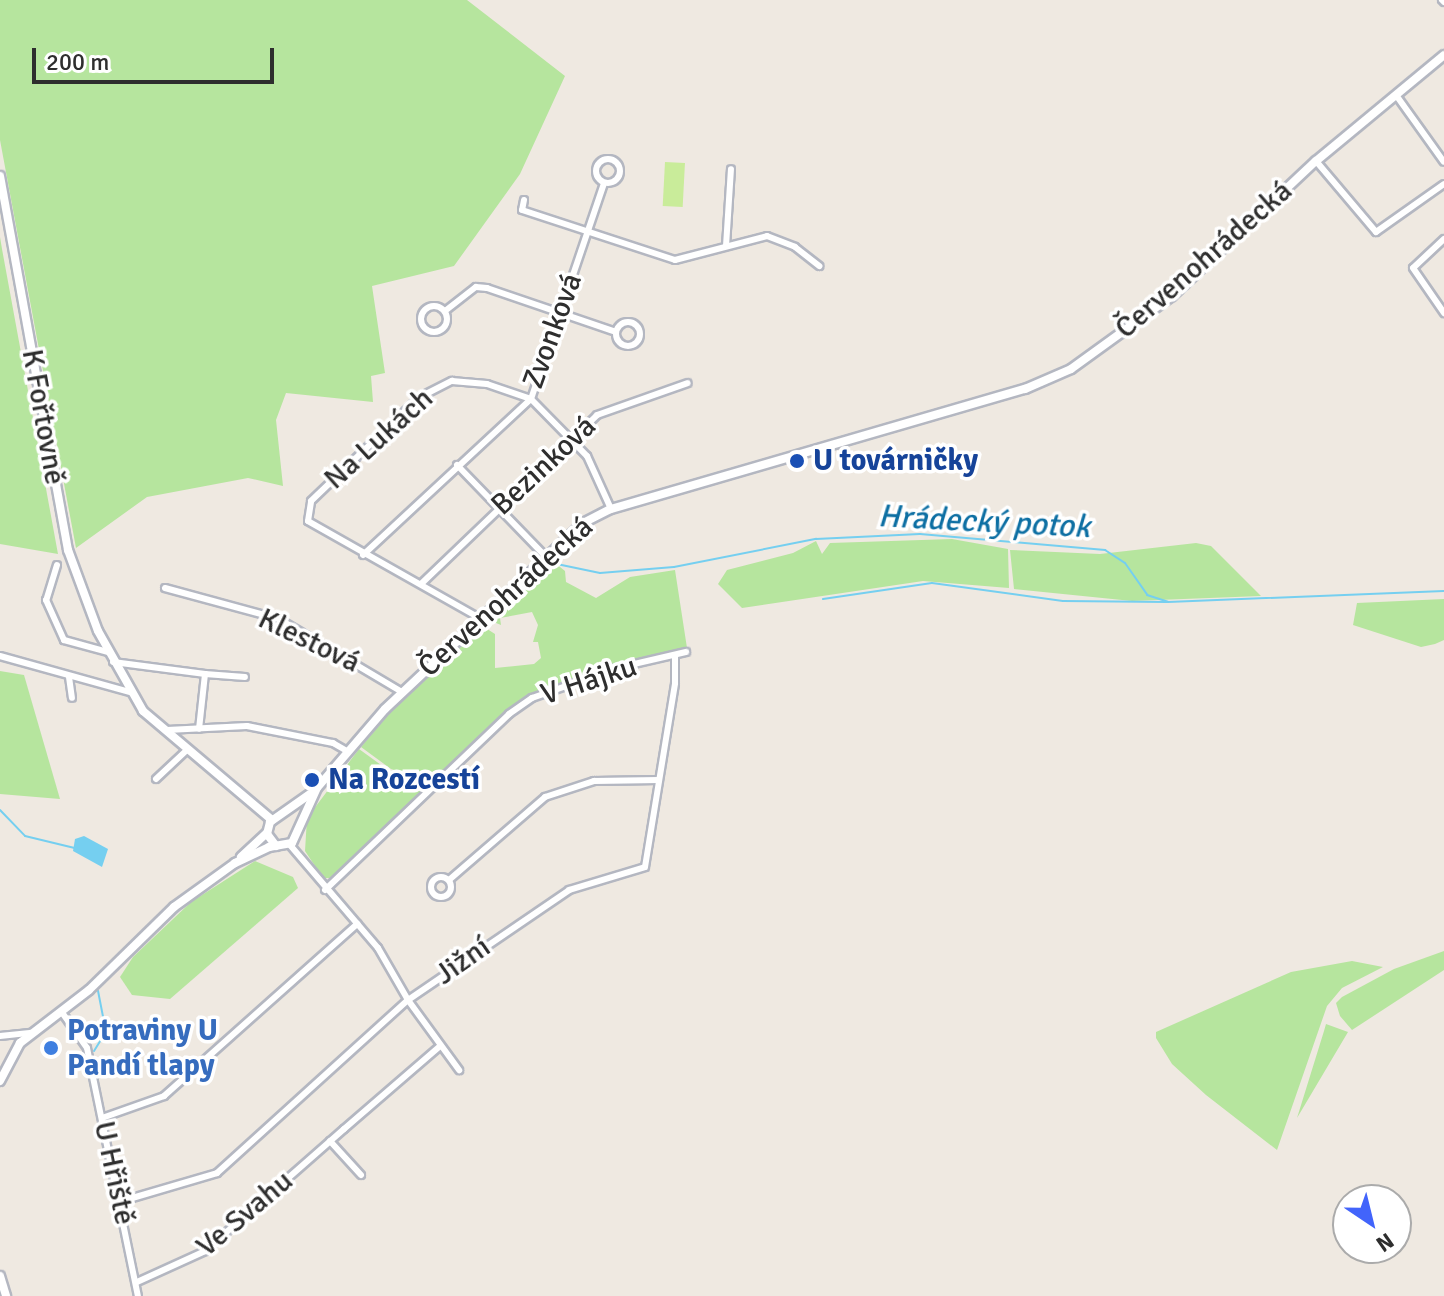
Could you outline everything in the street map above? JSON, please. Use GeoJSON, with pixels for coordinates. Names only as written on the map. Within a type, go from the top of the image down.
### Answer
{"type":"FeatureCollection","features":[{"type":"Feature","properties":{"kind":"street","name":"Červenohrádecká"},"geometry":{"type":"LineString","coordinates":[[283,816],[317,788],[402,692],[483,620],[583,523],[611,509],[1059,375],[1172,296],[1316,161],[1444,55]]}},
{"type":"Feature","properties":{"kind":"street"},"geometry":{"type":"LineString","coordinates":[[1396,95],[1444,162]]}},
{"type":"Feature","properties":{"kind":"street","name":"Zvonková"},"geometry":{"type":"LineString","coordinates":[[363,555],[531,399],[604,183],[597,166],[614,161],[618,179],[604,183]]}},
{"type":"Feature","properties":{"kind":"street"},"geometry":{"type":"LineString","coordinates":[[1316,161],[1376,232],[1444,186]]}},
{"type":"Feature","properties":{"kind":"street"},"geometry":{"type":"LineString","coordinates":[[726,246],[731,169]]}},
{"type":"Feature","properties":{"kind":"street","name":"K Fořtovně"},"geometry":{"type":"LineString","coordinates":[[0,176],[68,550],[108,652],[130,692],[167,730],[272,820]]}},
{"type":"Feature","properties":{"kind":"street"},"geometry":{"type":"LineString","coordinates":[[524,200],[522,210],[680,260],[770,237],[819,266]]}},
{"type":"Feature","properties":{"kind":"street"},"geometry":{"type":"LineString","coordinates":[[1444,239],[1413,268],[1444,313]]}},
{"type":"Feature","properties":{"kind":"street"},"geometry":{"type":"LineString","coordinates":[[445,311],[434,306],[426,309],[421,320],[425,328],[437,332],[444,327],[445,311],[476,287],[616,332]]}},
{"type":"Feature","properties":{"kind":"street","name":"Na Lukách"},"geometry":{"type":"LineString","coordinates":[[483,620],[312,528],[308,507],[420,397],[452,381],[487,384],[531,399],[571,439],[597,472],[611,509]]}},
{"type":"Feature","properties":{"kind":"street","name":"Bezinková"},"geometry":{"type":"LineString","coordinates":[[421,584],[602,412],[688,383]]}},
{"type":"Feature","properties":{"kind":"street"},"geometry":{"type":"LineString","coordinates":[[457,465],[548,559]]}},
{"type":"Feature","properties":{"kind":"street"},"geometry":{"type":"LineString","coordinates":[[57,565],[46,600],[64,640],[108,652]]}},
{"type":"Feature","properties":{"kind":"street","name":"Klestová"},"geometry":{"type":"LineString","coordinates":[[165,588],[279,619],[402,692]]}},
{"type":"Feature","properties":{"kind":"street","name":"V Hájku"},"geometry":{"type":"LineString","coordinates":[[325,890],[520,706],[555,687],[686,652]]}},
{"type":"Feature","properties":{"kind":"street","name":"Jižní"},"geometry":{"type":"LineString","coordinates":[[122,1201],[228,1165],[408,1000],[569,890],[642,870],[652,845],[675,655]]}},
{"type":"Feature","properties":{"kind":"street"},"geometry":{"type":"LineString","coordinates":[[0,656],[130,692]]}},
{"type":"Feature","properties":{"kind":"street"},"geometry":{"type":"LineString","coordinates":[[113,662],[245,677]]}},
{"type":"Feature","properties":{"kind":"street"},"geometry":{"type":"LineString","coordinates":[[199,729],[205,674]]}},
{"type":"Feature","properties":{"kind":"street"},"geometry":{"type":"LineString","coordinates":[[69,677],[72,698]]}},
{"type":"Feature","properties":{"kind":"street"},"geometry":{"type":"LineString","coordinates":[[167,730],[247,726],[333,743],[347,751]]}},
{"type":"Feature","properties":{"kind":"street"},"geometry":{"type":"LineString","coordinates":[[156,779],[188,749]]}},
{"type":"Feature","properties":{"kind":"street"},"geometry":{"type":"LineString","coordinates":[[449,880],[545,797],[594,781],[659,780]]}},
{"type":"Feature","properties":{"kind":"street","name":"Červenohrádecká"},"geometry":{"type":"LineString","coordinates":[[297,827],[317,788]]}},
{"type":"Feature","properties":{"kind":"street"},"geometry":{"type":"LineString","coordinates":[[0,1081],[12,1054],[30,1033],[61,1011],[164,915],[235,863],[267,833],[272,820],[283,816],[297,827],[290,845]]}},
{"type":"Feature","properties":{"kind":"street"},"geometry":{"type":"LineString","coordinates":[[267,833],[276,846]]}},
{"type":"Feature","properties":{"kind":"street"},"geometry":{"type":"LineString","coordinates":[[290,845],[325,890],[378,948],[408,1000],[459,1070]]}},
{"type":"Feature","properties":{"kind":"street"},"geometry":{"type":"LineString","coordinates":[[235,863],[276,846],[290,845]]}},
{"type":"Feature","properties":{"kind":"street"},"geometry":{"type":"LineString","coordinates":[[102,1118],[164,1096],[357,924]]}},
{"type":"Feature","properties":{"kind":"street","name":"U Hřiště"},"geometry":{"type":"LineString","coordinates":[[61,1011],[87,1048],[122,1201],[138,1296]]}},
{"type":"Feature","properties":{"kind":"street"},"geometry":{"type":"LineString","coordinates":[[0,1036],[30,1033]]}},
{"type":"Feature","properties":{"kind":"street","name":"Ve Svahu"},"geometry":{"type":"LineString","coordinates":[[137,1282],[205,1251],[440,1046]]}},
{"type":"Feature","properties":{"kind":"street"},"geometry":{"type":"LineString","coordinates":[[330,1141],[361,1175]]}},
{"type":"Feature","properties":{"kind":"street"},"geometry":{"type":"LineString","coordinates":[[0,1276],[6,1296]]}},
{"type":"Feature","properties":{"kind":"green space"},"geometry":{"type":"Polygon","coordinates":[[[0,0],[467,0],[565,76],[520,174],[454,266],[372,286],[385,373],[371,376],[373,402],[286,393],[276,420],[283,486],[248,478],[147,497],[76,548],[0,140],[0,0]]]}},
{"type":"Feature","properties":{"kind":"green space"},"geometry":{"type":"Polygon","coordinates":[[[665,162],[685,163],[683,207],[663,206],[665,162]]]}},
{"type":"Feature","properties":{"kind":"green space"},"geometry":{"type":"Polygon","coordinates":[[[0,237],[2,249],[58,554],[0,544],[0,237]]]}},
{"type":"Feature","properties":{"kind":"green space"},"geometry":{"type":"Polygon","coordinates":[[[952,539],[1008,549],[1009,588],[923,581],[742,608],[718,584],[727,570],[793,553],[816,541],[822,554],[830,543],[952,539]]]}},
{"type":"Feature","properties":{"kind":"green space"},"geometry":{"type":"Polygon","coordinates":[[[1196,543],[1211,546],[1261,596],[1132,601],[1014,589],[1010,550],[1100,554],[1196,543]]]}},
{"type":"Feature","properties":{"kind":"green space"},"geometry":{"type":"Polygon","coordinates":[[[555,563],[565,571],[566,582],[596,598],[630,577],[675,570],[687,648],[549,686],[511,709],[432,782],[391,769],[361,747],[402,698],[484,627],[495,634],[495,668],[534,664],[541,658],[538,642],[533,642],[538,625],[532,612],[500,618],[501,625],[491,621],[555,563]]]}},
{"type":"Feature","properties":{"kind":"green space"},"geometry":{"type":"Polygon","coordinates":[[[1444,599],[1444,640],[1435,644],[1421,647],[1353,625],[1357,603],[1444,599]]]}},
{"type":"Feature","properties":{"kind":"green space"},"geometry":{"type":"Polygon","coordinates":[[[0,671],[24,675],[60,799],[0,794],[0,671]]]}},
{"type":"Feature","properties":{"kind":"green space"},"geometry":{"type":"Polygon","coordinates":[[[359,749],[388,770],[430,785],[332,878],[323,878],[305,851],[307,818],[359,749]]]}},
{"type":"Feature","properties":{"kind":"green space"},"geometry":{"type":"Polygon","coordinates":[[[255,861],[293,877],[298,888],[170,999],[132,995],[120,977],[133,957],[191,902],[255,861]]]}},
{"type":"Feature","properties":{"kind":"green space"},"geometry":{"type":"Polygon","coordinates":[[[1444,951],[1444,970],[1352,1030],[1340,1016],[1336,1003],[1342,997],[1394,969],[1444,951]]]}},
{"type":"Feature","properties":{"kind":"green space"},"geometry":{"type":"Polygon","coordinates":[[[1352,961],[1383,967],[1342,988],[1327,1006],[1277,1150],[1206,1095],[1172,1064],[1156,1038],[1156,1032],[1291,972],[1352,961]]]}},
{"type":"Feature","properties":{"kind":"green space"},"geometry":{"type":"Polygon","coordinates":[[[1326,1024],[1348,1032],[1297,1118],[1324,1031],[1326,1024]]]}},
{"type":"Feature","properties":{"kind":"water"},"geometry":{"type":"Polygon","coordinates":[[[84,836],[108,849],[102,867],[73,851],[75,839],[84,836]]]}},
{"type":"Feature","properties":{"kind":"waterway","name":"Hrádecký potok"},"geometry":{"type":"LineString","coordinates":[[552,563],[600,573],[674,567],[816,539],[920,534],[1105,550],[1125,563],[1147,595],[1168,602],[1444,591]]}},
{"type":"Feature","properties":{"kind":"waterway"},"geometry":{"type":"LineString","coordinates":[[823,599],[932,583],[1063,601],[1167,602]]}},
{"type":"Feature","properties":{"kind":"waterway"},"geometry":{"type":"LineString","coordinates":[[0,810],[25,836],[75,848]]}},
{"type":"Feature","properties":{"kind":"waterway"},"geometry":{"type":"LineString","coordinates":[[94,1051],[106,1032],[98,991]]}},
{"type":"Feature","properties":{"kind":"place","name":"U továrničky"},"geometry":{"type":"Point","coordinates":[797,461]}},
{"type":"Feature","properties":{"kind":"place","name":"Na Rozcestí"},"geometry":{"type":"Point","coordinates":[312,780]}},
{"type":"Feature","properties":{"kind":"place","name":"Potraviny U Pandí tlapy"},"geometry":{"type":"Point","coordinates":[51,1048]}}]}
